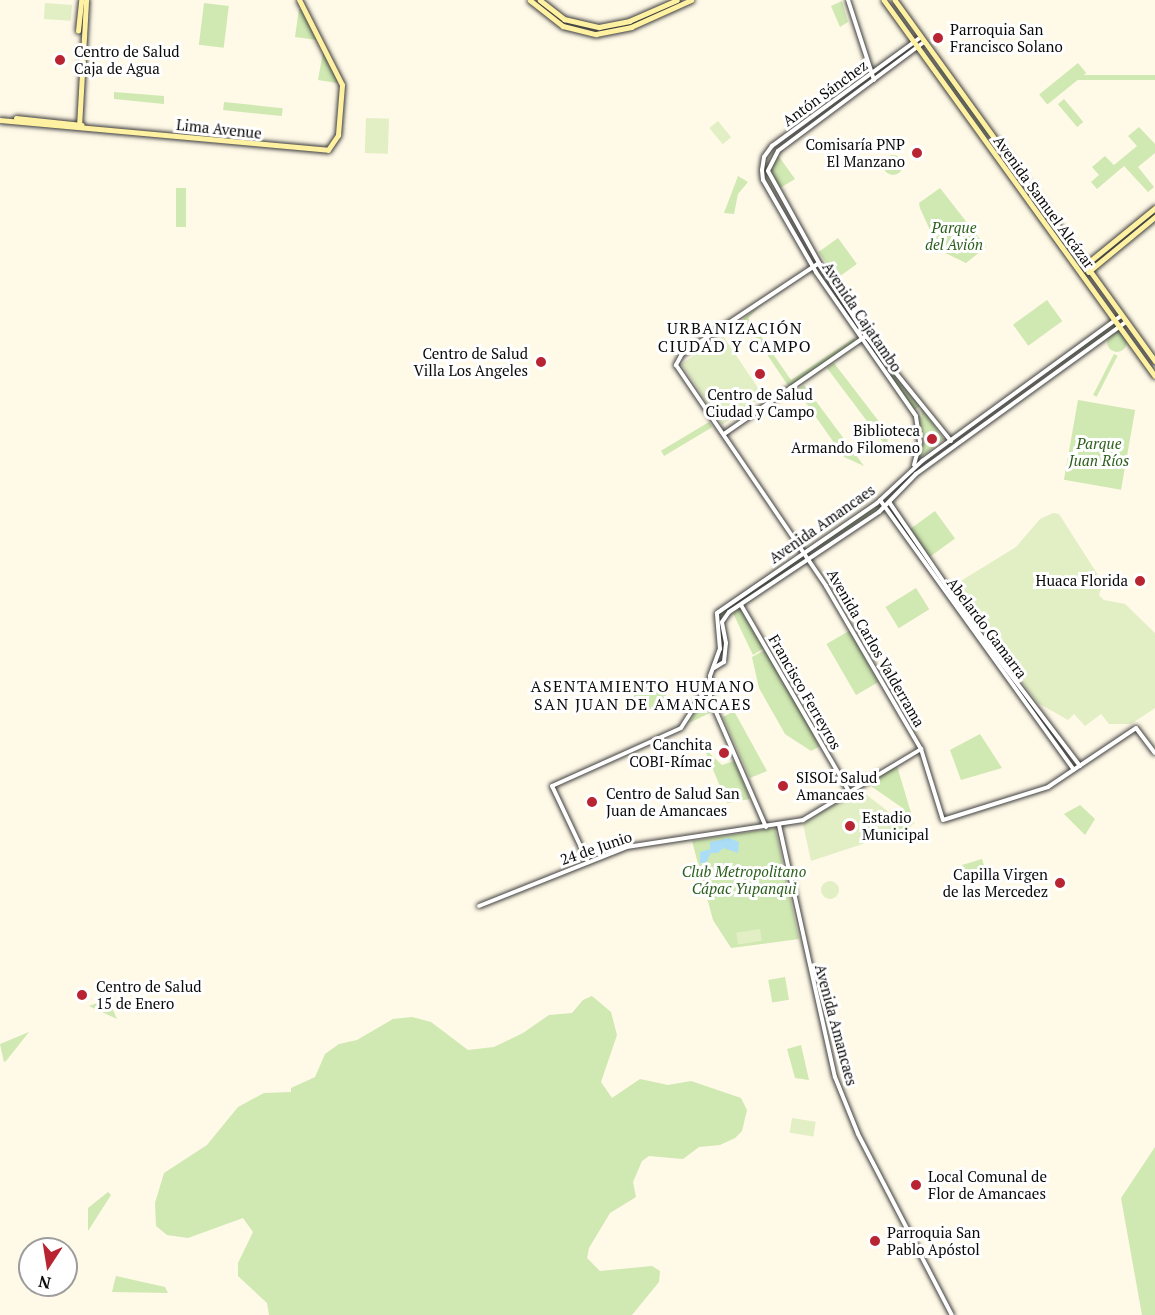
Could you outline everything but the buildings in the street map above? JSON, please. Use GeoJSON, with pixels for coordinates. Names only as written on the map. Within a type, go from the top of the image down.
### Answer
{"type":"FeatureCollection","features":[{"type":"Feature","properties":{"kind":"main road"},"geometry":{"type":"LineString","coordinates":[[78,31],[81,0]]}},
{"type":"Feature","properties":{"kind":"main road"},"geometry":{"type":"LineString","coordinates":[[81,126],[86,0]]}},
{"type":"Feature","properties":{"kind":"main road"},"geometry":{"type":"LineString","coordinates":[[299,0],[304,8]]}},
{"type":"Feature","properties":{"kind":"main road"},"geometry":{"type":"LineString","coordinates":[[303,0],[304,8]]}},
{"type":"Feature","properties":{"kind":"main road"},"geometry":{"type":"LineString","coordinates":[[530,0],[562,26],[596,34],[631,27],[691,0]]}},
{"type":"Feature","properties":{"kind":"main road"},"geometry":{"type":"LineString","coordinates":[[540,0],[564,19],[599,27],[629,21],[677,0]]}},
{"type":"Feature","properties":{"kind":"main road","name":"Avenida Samuel Alcázar"},"geometry":{"type":"LineString","coordinates":[[884,0],[1155,376]]}},
{"type":"Feature","properties":{"kind":"main road","name":"Avenida Samuel Alcázar"},"geometry":{"type":"LineString","coordinates":[[894,0],[1155,361]]}},
{"type":"Feature","properties":{"kind":"main road","name":"Lima Avenue"},"geometry":{"type":"LineString","coordinates":[[0,118],[320,152],[334,146],[339,129],[340,79],[304,8]]}},
{"type":"Feature","properties":{"kind":"main road"},"geometry":{"type":"LineString","coordinates":[[1079,270],[1155,208]]}},
{"type":"Feature","properties":{"kind":"main road"},"geometry":{"type":"LineString","coordinates":[[1083,275],[1155,217]]}},
{"type":"Feature","properties":{"kind":"street"},"geometry":{"type":"LineString","coordinates":[[848,0],[869,75],[874,80]]}},
{"type":"Feature","properties":{"kind":"street","name":"Antón Sánchez"},"geometry":{"type":"LineString","coordinates":[[763,180],[768,150],[869,75],[923,39]]}},
{"type":"Feature","properties":{"kind":"street","name":"Antón Sánchez"},"geometry":{"type":"LineString","coordinates":[[769,176],[770,162],[778,151],[874,80],[916,44]]}},
{"type":"Feature","properties":{"kind":"street","name":"Avenida Cajatambo"},"geometry":{"type":"LineString","coordinates":[[769,176],[819,264],[866,336],[954,445]]}},
{"type":"Feature","properties":{"kind":"street","name":"Avenida Cajatambo"},"geometry":{"type":"LineString","coordinates":[[763,180],[813,267],[860,341],[916,416],[920,448],[910,471]]}},
{"type":"Feature","properties":{"kind":"street"},"geometry":{"type":"LineString","coordinates":[[790,226],[796,222]]}},
{"type":"Feature","properties":{"kind":"street"},"geometry":{"type":"LineString","coordinates":[[813,267],[819,264]]}},
{"type":"Feature","properties":{"kind":"street","name":"Avenida Carlos Valderrama"},"geometry":{"type":"LineString","coordinates":[[813,267],[682,354],[676,365],[810,559],[921,749],[943,820],[1036,792],[1074,770]]}},
{"type":"Feature","properties":{"kind":"street","name":"Avenida Amancaes"},"geometry":{"type":"LineString","coordinates":[[588,862],[552,786],[681,728],[709,684],[720,649],[716,617],[719,610],[880,500],[910,471],[950,440],[1121,316]]}},
{"type":"Feature","properties":{"kind":"street","name":"Avenida Amancaes"},"geometry":{"type":"LineString","coordinates":[[714,668],[720,667],[726,645],[722,619],[885,507],[916,474],[1126,322]]}},
{"type":"Feature","properties":{"kind":"street"},"geometry":{"type":"LineString","coordinates":[[724,434],[866,336]]}},
{"type":"Feature","properties":{"kind":"street","name":"Abelardo Gamarra"},"geometry":{"type":"LineString","coordinates":[[880,500],[1074,770]]}},
{"type":"Feature","properties":{"kind":"street","name":"Abelardo Gamarra"},"geometry":{"type":"LineString","coordinates":[[889,502],[976,629],[1046,717],[1080,766]]}},
{"type":"Feature","properties":{"kind":"street","name":"Francisco Ferreyros"},"geometry":{"type":"LineString","coordinates":[[741,605],[849,791]]}},
{"type":"Feature","properties":{"kind":"street"},"geometry":{"type":"LineString","coordinates":[[709,684],[716,712],[766,827]]}},
{"type":"Feature","properties":{"kind":"street"},"geometry":{"type":"LineString","coordinates":[[1041,721],[1046,717]]}},
{"type":"Feature","properties":{"kind":"street"},"geometry":{"type":"LineString","coordinates":[[1074,770],[1136,728],[1155,753]]}},
{"type":"Feature","properties":{"kind":"street","name":"24 de Junio"},"geometry":{"type":"LineString","coordinates":[[479,906],[627,848],[803,820],[921,749]]}},
{"type":"Feature","properties":{"kind":"street","name":"Avenida Amancaes"},"geometry":{"type":"LineString","coordinates":[[778,825],[835,1077],[858,1134],[952,1315]]}},
{"type":"Feature","properties":{"kind":"green space"},"geometry":{"type":"Polygon","coordinates":[[[842,1],[848,22],[840,27],[831,6],[842,1]]]}},
{"type":"Feature","properties":{"kind":"green space"},"geometry":{"type":"Polygon","coordinates":[[[45,3],[72,5],[71,21],[44,19],[45,3]]]}},
{"type":"Feature","properties":{"kind":"green space"},"geometry":{"type":"Polygon","coordinates":[[[204,3],[229,6],[224,48],[199,45],[204,3]]]}},
{"type":"Feature","properties":{"kind":"green space"},"geometry":{"type":"Polygon","coordinates":[[[299,9],[301,9],[317,40],[295,37],[299,9]]]}},
{"type":"Feature","properties":{"kind":"green space"},"geometry":{"type":"Polygon","coordinates":[[[323,52],[338,81],[337,83],[318,80],[323,52]]]}},
{"type":"Feature","properties":{"kind":"green space"},"geometry":{"type":"Polygon","coordinates":[[[1078,63],[1086,73],[1047,105],[1039,94],[1078,63]]]}},
{"type":"Feature","properties":{"kind":"green space"},"geometry":{"type":"Polygon","coordinates":[[[941,68],[989,134],[987,136],[939,70],[941,68]]]}},
{"type":"Feature","properties":{"kind":"green space"},"geometry":{"type":"Polygon","coordinates":[[[1074,75],[1155,75],[1155,80],[1074,80],[1074,75]]]}},
{"type":"Feature","properties":{"kind":"green space"},"geometry":{"type":"Polygon","coordinates":[[[114,92],[164,96],[164,104],[114,99],[114,92]]]}},
{"type":"Feature","properties":{"kind":"green space"},"geometry":{"type":"Polygon","coordinates":[[[1064,99],[1083,122],[1077,127],[1058,104],[1064,99]]]}},
{"type":"Feature","properties":{"kind":"green space"},"geometry":{"type":"Polygon","coordinates":[[[224,102],[283,108],[282,116],[223,110],[224,102]]]}},
{"type":"Feature","properties":{"kind":"green space"},"geometry":{"type":"Polygon","coordinates":[[[366,118],[389,119],[388,154],[365,153],[366,118]]]}},
{"type":"Feature","properties":{"kind":"green space"},"geometry":{"type":"Polygon","coordinates":[[[718,121],[731,137],[723,144],[709,128],[718,121]]]}},
{"type":"Feature","properties":{"kind":"green space"},"geometry":{"type":"Polygon","coordinates":[[[1139,127],[1155,144],[1155,153],[1138,167],[1154,187],[1148,192],[1124,166],[1097,189],[1091,182],[1099,175],[1092,167],[1105,156],[1114,165],[1137,146],[1128,136],[1139,127]]]}},
{"type":"Feature","properties":{"kind":"green space"},"geometry":{"type":"Polygon","coordinates":[[[1000,153],[1011,166],[1082,264],[1068,250],[1000,153]]]}},
{"type":"Feature","properties":{"kind":"green space"},"geometry":{"type":"Polygon","coordinates":[[[777,154],[795,179],[780,188],[770,170],[777,154]]]}},
{"type":"Feature","properties":{"kind":"green space"},"geometry":{"type":"Polygon","coordinates":[[[893,155],[900,158],[903,165],[900,172],[893,175],[886,172],[883,165],[886,158],[893,155]]]}},
{"type":"Feature","properties":{"kind":"green space"},"geometry":{"type":"Polygon","coordinates":[[[738,176],[748,182],[738,194],[734,214],[724,213],[738,176]]]}},
{"type":"Feature","properties":{"kind":"green space"},"geometry":{"type":"Polygon","coordinates":[[[176,188],[186,188],[186,227],[176,227],[176,188]]]}},
{"type":"Feature","properties":{"kind":"green space","name":"Parque del Avión"},"geometry":{"type":"Polygon","coordinates":[[[940,188],[986,247],[966,263],[939,250],[920,208],[919,203],[940,188]]]}},
{"type":"Feature","properties":{"kind":"green space"},"geometry":{"type":"Polygon","coordinates":[[[838,238],[857,264],[837,278],[819,252],[838,238]]]}},
{"type":"Feature","properties":{"kind":"green space"},"geometry":{"type":"Polygon","coordinates":[[[1047,300],[1062,321],[1028,346],[1013,325],[1047,300]]]}},
{"type":"Feature","properties":{"kind":"green space"},"geometry":{"type":"Polygon","coordinates":[[[762,304],[748,318],[791,380],[854,338],[856,342],[789,387],[743,319],[762,304]]]}},
{"type":"Feature","properties":{"kind":"green space"},"geometry":{"type":"Polygon","coordinates":[[[1112,325],[1114,328],[1061,364],[1061,362],[1112,325]]]}},
{"type":"Feature","properties":{"kind":"green space"},"geometry":{"type":"Polygon","coordinates":[[[1117,332],[1124,335],[1127,342],[1124,349],[1117,352],[1110,349],[1107,342],[1110,335],[1117,332]]]}},
{"type":"Feature","properties":{"kind":"green space"},"geometry":{"type":"Polygon","coordinates":[[[723,336],[764,397],[722,424],[682,364],[723,336]]]}},
{"type":"Feature","properties":{"kind":"green space"},"geometry":{"type":"Polygon","coordinates":[[[867,341],[920,406],[914,410],[864,342],[867,341]]]}},
{"type":"Feature","properties":{"kind":"green space"},"geometry":{"type":"Polygon","coordinates":[[[1114,354],[1118,356],[1097,397],[1093,395],[1114,354]]]}},
{"type":"Feature","properties":{"kind":"green space"},"geometry":{"type":"Polygon","coordinates":[[[834,363],[887,432],[888,449],[827,368],[834,363]]]}},
{"type":"Feature","properties":{"kind":"green space"},"geometry":{"type":"Polygon","coordinates":[[[804,385],[864,466],[844,457],[797,390],[804,385]]]}},
{"type":"Feature","properties":{"kind":"green space","name":"Parque Juan Ríos"},"geometry":{"type":"Polygon","coordinates":[[[1078,400],[1135,410],[1121,490],[1064,480],[1078,400]]]}},
{"type":"Feature","properties":{"kind":"green space"},"geometry":{"type":"Polygon","coordinates":[[[921,407],[944,439],[919,459],[924,439],[915,411],[922,418],[921,407]]]}},
{"type":"Feature","properties":{"kind":"green space"},"geometry":{"type":"Polygon","coordinates":[[[709,422],[712,427],[664,456],[661,451],[709,422]]]}},
{"type":"Feature","properties":{"kind":"green space"},"geometry":{"type":"Polygon","coordinates":[[[878,505],[881,508],[810,553],[811,550],[878,505]]]}},
{"type":"Feature","properties":{"kind":"green space"},"geometry":{"type":"Polygon","coordinates":[[[935,511],[955,539],[930,557],[910,529],[935,511]]]}},
{"type":"Feature","properties":{"kind":"green space"},"geometry":{"type":"Polygon","coordinates":[[[1053,513],[1059,514],[1103,583],[1099,595],[1104,600],[1125,604],[1155,633],[1155,708],[1131,724],[1109,724],[1101,714],[1085,726],[1074,714],[1068,720],[1038,703],[951,587],[1016,547],[1040,519],[1053,513]]]}},
{"type":"Feature","properties":{"kind":"green space"},"geometry":{"type":"Polygon","coordinates":[[[801,557],[804,560],[722,616],[725,641],[723,660],[719,663],[722,645],[719,614],[801,557]]]}},
{"type":"Feature","properties":{"kind":"green space"},"geometry":{"type":"Polygon","coordinates":[[[916,588],[929,609],[899,628],[885,607],[916,588]]]}},
{"type":"Feature","properties":{"kind":"green space"},"geometry":{"type":"Polygon","coordinates":[[[741,608],[764,648],[753,655],[733,613],[741,608]]]}},
{"type":"Feature","properties":{"kind":"green space"},"geometry":{"type":"Polygon","coordinates":[[[849,631],[878,682],[856,695],[826,644],[849,631]]]}},
{"type":"Feature","properties":{"kind":"green space"},"geometry":{"type":"Polygon","coordinates":[[[765,650],[820,746],[811,751],[785,734],[759,688],[752,657],[765,650]]]}},
{"type":"Feature","properties":{"kind":"green space"},"geometry":{"type":"Polygon","coordinates":[[[635,679],[666,695],[659,705],[644,712],[641,707],[634,710],[629,706],[638,688],[633,684],[635,679]]]}},
{"type":"Feature","properties":{"kind":"green space"},"geometry":{"type":"Polygon","coordinates":[[[707,691],[712,712],[689,723],[707,691]]]}},
{"type":"Feature","properties":{"kind":"green space"},"geometry":{"type":"Polygon","coordinates":[[[734,711],[767,771],[750,778],[723,717],[734,711]]]}},
{"type":"Feature","properties":{"kind":"green space"},"geometry":{"type":"Polygon","coordinates":[[[980,734],[1002,768],[961,780],[950,750],[980,734]]]}},
{"type":"Feature","properties":{"kind":"green space"},"geometry":{"type":"Polygon","coordinates":[[[704,748],[722,765],[734,761],[750,799],[727,803],[704,748]]]}},
{"type":"Feature","properties":{"kind":"green space"},"geometry":{"type":"Polygon","coordinates":[[[897,766],[914,823],[898,837],[898,819],[904,809],[868,784],[897,766]]]}},
{"type":"Feature","properties":{"kind":"green space","name":"Estadio Municipal"},"geometry":{"type":"Polygon","coordinates":[[[859,789],[898,819],[896,833],[811,861],[803,824],[859,789]]]}},
{"type":"Feature","properties":{"kind":"green space"},"geometry":{"type":"Polygon","coordinates":[[[1080,805],[1095,819],[1085,835],[1064,814],[1080,805]]]}},
{"type":"Feature","properties":{"kind":"green space","name":"Club Metropolitano Cápac Yupanqui"},"geometry":{"type":"Polygon","coordinates":[[[775,828],[799,939],[731,948],[713,920],[692,841],[775,828]]]}},
{"type":"Feature","properties":{"kind":"green space"},"geometry":{"type":"Polygon","coordinates":[[[982,859],[988,880],[972,878],[962,865],[982,859]]]}},
{"type":"Feature","properties":{"kind":"green space"},"geometry":{"type":"Polygon","coordinates":[[[826,881],[834,881],[839,886],[837,897],[826,899],[821,894],[821,886],[826,881]]]}},
{"type":"Feature","properties":{"kind":"green space"},"geometry":{"type":"Polygon","coordinates":[[[760,929],[762,941],[738,945],[736,933],[760,929]]]}},
{"type":"Feature","properties":{"kind":"green space"},"geometry":{"type":"Polygon","coordinates":[[[785,977],[789,1000],[772,1003],[768,980],[785,977]]]}},
{"type":"Feature","properties":{"kind":"green space"},"geometry":{"type":"Polygon","coordinates":[[[592,996],[611,1012],[617,1035],[601,1082],[612,1098],[640,1079],[668,1085],[691,1081],[741,1098],[747,1110],[742,1131],[735,1138],[720,1145],[699,1147],[683,1159],[649,1156],[642,1161],[633,1182],[636,1197],[610,1213],[589,1248],[587,1258],[600,1271],[652,1266],[660,1271],[659,1282],[632,1315],[269,1315],[267,1303],[238,1276],[238,1263],[253,1232],[243,1218],[188,1238],[167,1235],[156,1226],[155,1203],[164,1173],[207,1145],[238,1107],[264,1093],[291,1092],[291,1088],[315,1077],[325,1054],[339,1044],[357,1040],[393,1019],[412,1017],[431,1022],[468,1050],[494,1047],[523,1033],[549,1015],[572,1013],[583,1000],[592,996]]]}},
{"type":"Feature","properties":{"kind":"green space"},"geometry":{"type":"Polygon","coordinates":[[[108,999],[117,1019],[89,1006],[108,999]]]}},
{"type":"Feature","properties":{"kind":"green space"},"geometry":{"type":"Polygon","coordinates":[[[29,1032],[6,1061],[4,1062],[0,1044],[29,1032]]]}},
{"type":"Feature","properties":{"kind":"green space"},"geometry":{"type":"Polygon","coordinates":[[[801,1045],[809,1080],[795,1078],[787,1049],[801,1045]]]}},
{"type":"Feature","properties":{"kind":"green space"},"geometry":{"type":"Polygon","coordinates":[[[792,1118],[816,1122],[813,1137],[790,1133],[792,1118]]]}},
{"type":"Feature","properties":{"kind":"green space"},"geometry":{"type":"Polygon","coordinates":[[[1155,1147],[1155,1315],[1142,1315],[1121,1198],[1155,1147]]]}},
{"type":"Feature","properties":{"kind":"green space"},"geometry":{"type":"Polygon","coordinates":[[[108,1192],[111,1195],[88,1231],[88,1208],[108,1192]]]}},
{"type":"Feature","properties":{"kind":"green space"},"geometry":{"type":"Polygon","coordinates":[[[116,1276],[165,1287],[168,1293],[112,1292],[116,1276]]]}},
{"type":"Feature","properties":{"kind":"water"},"geometry":{"type":"Polygon","coordinates":[[[729,838],[739,842],[738,853],[723,848],[718,853],[711,853],[706,863],[700,863],[700,852],[710,849],[710,842],[729,838]]]}},
{"type":"Feature","properties":{"kind":"place","name":"Parroquia San Francisco Solano"},"geometry":{"type":"Point","coordinates":[938,38]}},
{"type":"Feature","properties":{"kind":"place","name":"Centro de Salud Caja de Agua"},"geometry":{"type":"Point","coordinates":[60,60]}},
{"type":"Feature","properties":{"kind":"place","name":"Comisaría PNP El Manzano"},"geometry":{"type":"Point","coordinates":[917,153]}},
{"type":"Feature","properties":{"kind":"place","name":"Centro de Salud Villa Los Angeles"},"geometry":{"type":"Point","coordinates":[541,362]}},
{"type":"Feature","properties":{"kind":"place","name":"Centro de Salud Ciudad y Campo"},"geometry":{"type":"Point","coordinates":[760,374]}},
{"type":"Feature","properties":{"kind":"place","name":"Biblioteca Armando Filomeno"},"geometry":{"type":"Point","coordinates":[932,439]}},
{"type":"Feature","properties":{"kind":"place","name":"Huaca Florida"},"geometry":{"type":"Point","coordinates":[1140,581]}},
{"type":"Feature","properties":{"kind":"place","name":"Canchita COBI-Rímac"},"geometry":{"type":"Point","coordinates":[724,753]}},
{"type":"Feature","properties":{"kind":"place","name":"SISOL Salud Amancaes"},"geometry":{"type":"Point","coordinates":[783,786]}},
{"type":"Feature","properties":{"kind":"place","name":"Centro de Salud San Juan de Amancaes"},"geometry":{"type":"Point","coordinates":[592,802]}},
{"type":"Feature","properties":{"kind":"place","name":"Estadio Municipal"},"geometry":{"type":"Point","coordinates":[850,826]}},
{"type":"Feature","properties":{"kind":"place","name":"Capilla Virgen de las Mercedez"},"geometry":{"type":"Point","coordinates":[1060,883]}},
{"type":"Feature","properties":{"kind":"place","name":"Centro de Salud 15 de Enero"},"geometry":{"type":"Point","coordinates":[82,995]}},
{"type":"Feature","properties":{"kind":"place","name":"Local Comunal de Flor de Amancaes"},"geometry":{"type":"Point","coordinates":[916,1185]}},
{"type":"Feature","properties":{"kind":"place","name":"Parroquia San Pablo Apóstol"},"geometry":{"type":"Point","coordinates":[875,1241]}},
{"type":"Feature","properties":{"kind":"district","name":"URBANIZACIÓN CIUDAD Y CAMPO"},"geometry":{"type":"Point","coordinates":[735,337]}},
{"type":"Feature","properties":{"kind":"district","name":"ASENTAMIENTO HUMANO SAN JUAN DE AMANCAES"},"geometry":{"type":"Point","coordinates":[643,695]}}]}
